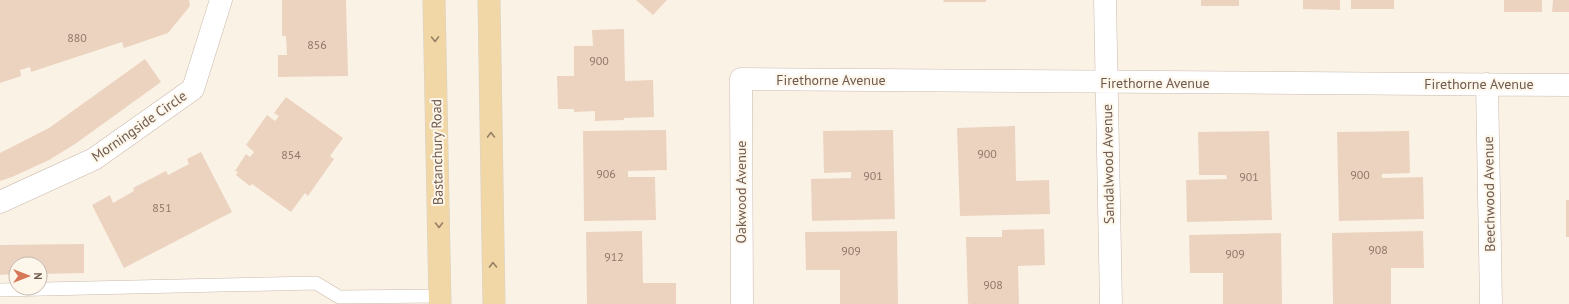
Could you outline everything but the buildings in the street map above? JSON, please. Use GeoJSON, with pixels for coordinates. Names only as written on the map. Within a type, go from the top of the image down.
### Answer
{"type":"FeatureCollection","features":[{"type":"Feature","properties":{"kind":"main road","name":"Bastanchury Road"},"geometry":{"type":"LineString","coordinates":[[434,0],[440,300]]}},
{"type":"Feature","properties":{"kind":"main road"},"geometry":{"type":"LineString","coordinates":[[489,0],[494,304]]}},
{"type":"Feature","properties":{"kind":"street","name":"Morningside Circle"},"geometry":{"type":"LineString","coordinates":[[0,202],[94,159],[193,89],[221,0]]}},
{"type":"Feature","properties":{"kind":"street","name":"Sandalwood Avenue"},"geometry":{"type":"LineString","coordinates":[[1105,0],[1111,304]]}},
{"type":"Feature","properties":{"kind":"street","name":"Firethorne Avenue"},"geometry":{"type":"LineString","coordinates":[[741,80],[1569,85]]}},
{"type":"Feature","properties":{"kind":"street","name":"Oakwood Avenue"},"geometry":{"type":"LineString","coordinates":[[741,80],[742,304]]}},
{"type":"Feature","properties":{"kind":"street","name":"Beechwood Avenue"},"geometry":{"type":"LineString","coordinates":[[1487,84],[1491,304]]}},
{"type":"Feature","properties":{"kind":"lane"},"geometry":{"type":"LineString","coordinates":[[0,290],[316,284],[339,300],[440,300]]}}]}
